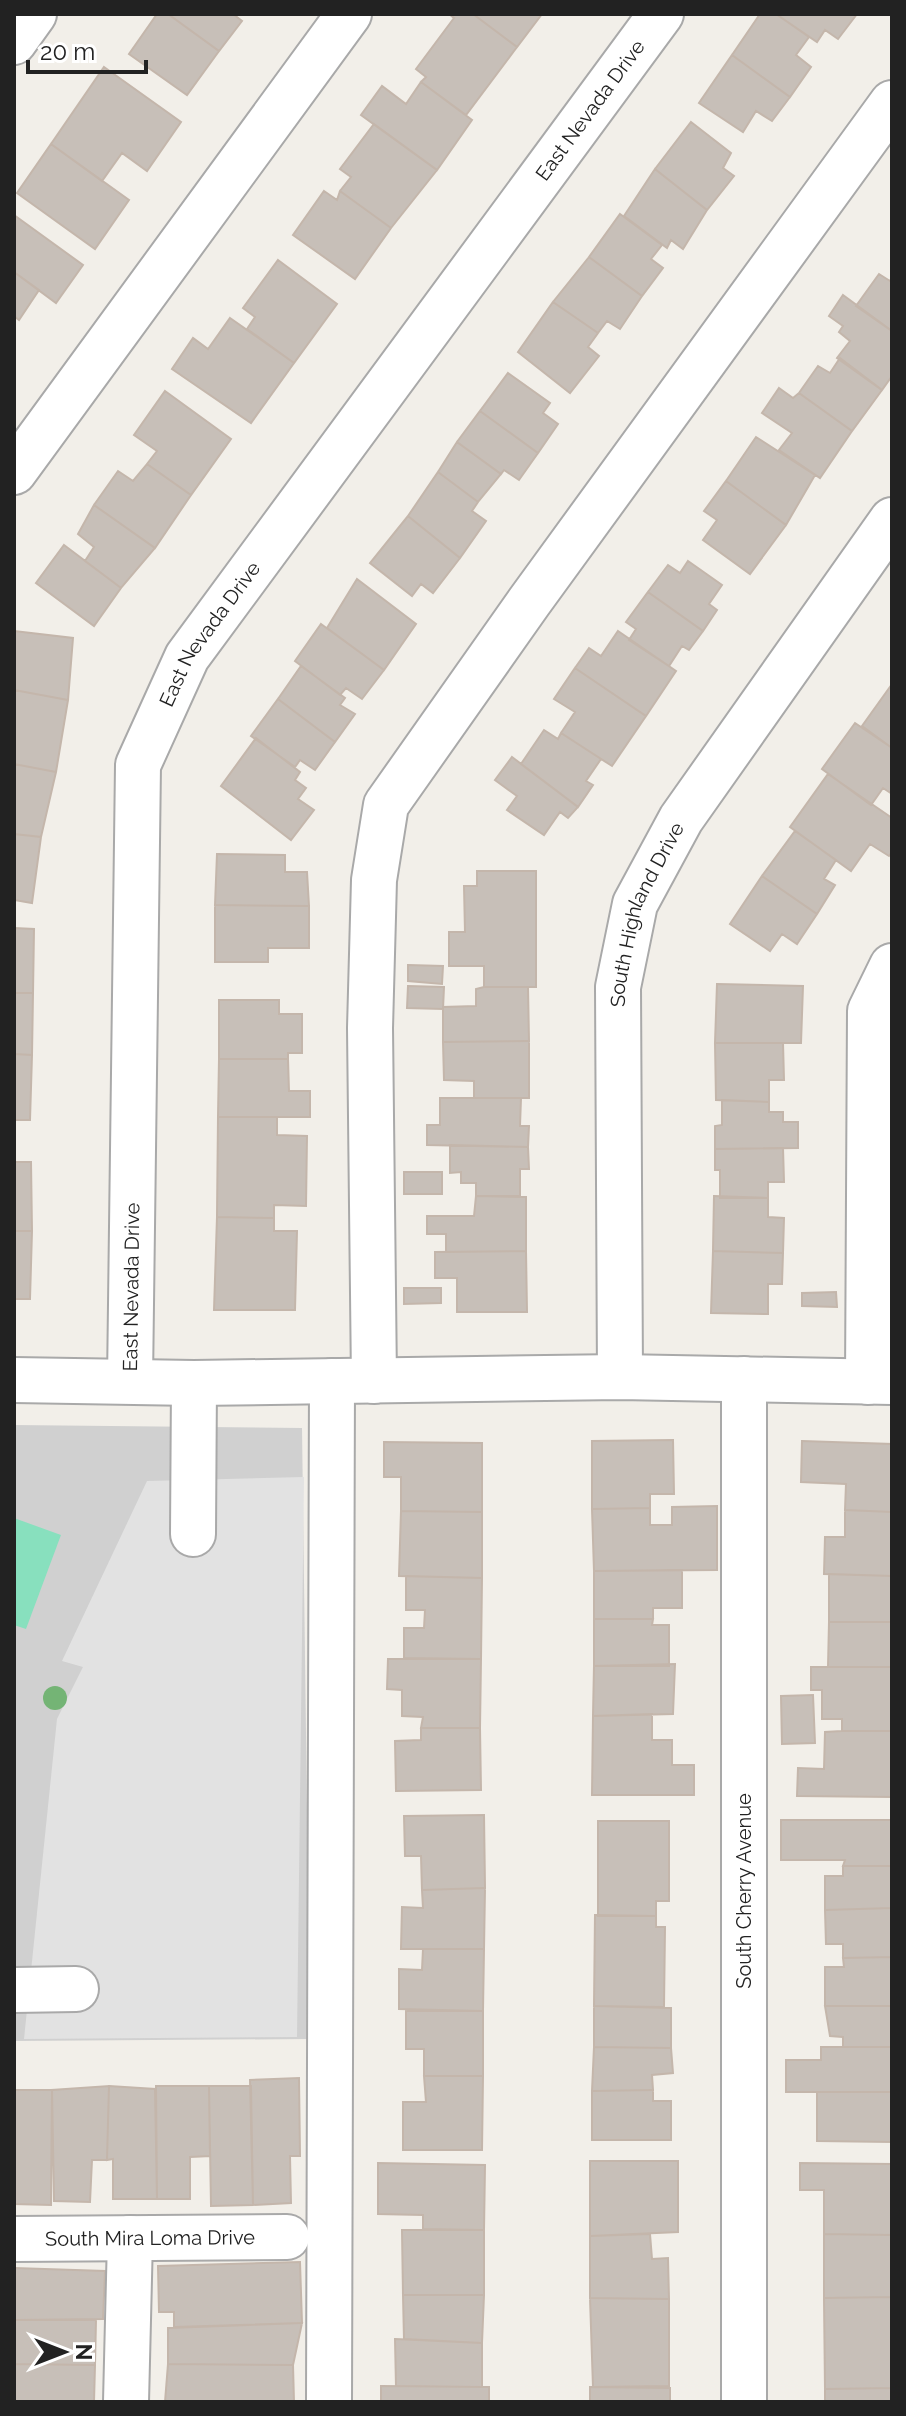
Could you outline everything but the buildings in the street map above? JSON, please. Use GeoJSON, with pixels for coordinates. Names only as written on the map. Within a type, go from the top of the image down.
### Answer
{"type":"FeatureCollection","features":[{"type":"Feature","properties":{"kind":"street"},"geometry":{"type":"LineString","coordinates":[[14,42],[34,14]]}},
{"type":"Feature","properties":{"kind":"street"},"geometry":{"type":"LineString","coordinates":[[14,472],[349,14]]}},
{"type":"Feature","properties":{"kind":"street","name":"East Nevada Drive"},"geometry":{"type":"LineString","coordinates":[[130,1381],[138,765],[187,657],[661,14]]}},
{"type":"Feature","properties":{"kind":"street"},"geometry":{"type":"LineString","coordinates":[[374,1381],[371,998],[374,880],[386,805],[529,602],[892,103]]}},
{"type":"Feature","properties":{"kind":"street","name":"South Highland Drive"},"geometry":{"type":"LineString","coordinates":[[620,1377],[618,987],[635,904],[681,819],[892,520]]}},
{"type":"Feature","properties":{"kind":"street"},"geometry":{"type":"LineString","coordinates":[[14,1380],[194,1383],[620,1377],[880,1382],[870,1011],[892,966]]}},
{"type":"Feature","properties":{"kind":"street","name":"South Cherry Avenue"},"geometry":{"type":"LineString","coordinates":[[744,1379],[744,2402]]}},
{"type":"Feature","properties":{"kind":"street"},"geometry":{"type":"LineString","coordinates":[[329,2402],[332,1381]]}},
{"type":"Feature","properties":{"kind":"street"},"geometry":{"type":"LineString","coordinates":[[193,1534],[194,1383]]}},
{"type":"Feature","properties":{"kind":"street"},"geometry":{"type":"LineString","coordinates":[[14,1990],[76,1989]]}},
{"type":"Feature","properties":{"kind":"street","name":"South Mira Loma Drive"},"geometry":{"type":"LineString","coordinates":[[14,2239],[287,2237]]}},
{"type":"Feature","properties":{"kind":"street"},"geometry":{"type":"LineString","coordinates":[[126,2402],[130,2238]]}},
{"type":"Feature","properties":{"kind":"shaded area"},"geometry":{"type":"Polygon","coordinates":[[[14,1425],[302,1428],[310,2039],[14,2041],[14,1425]]]}},
{"type":"Feature","properties":{"kind":"shaded area"},"geometry":{"type":"Polygon","coordinates":[[[304,1477],[297,2037],[24,2039],[57,1719],[83,1667],[62,1661],[147,1481],[304,1477]]]}},
{"type":"Feature","properties":{"kind":"green space"},"geometry":{"type":"Polygon","coordinates":[[[14,1518],[61,1535],[26,1629],[14,1625],[14,1518]]]}}]}
